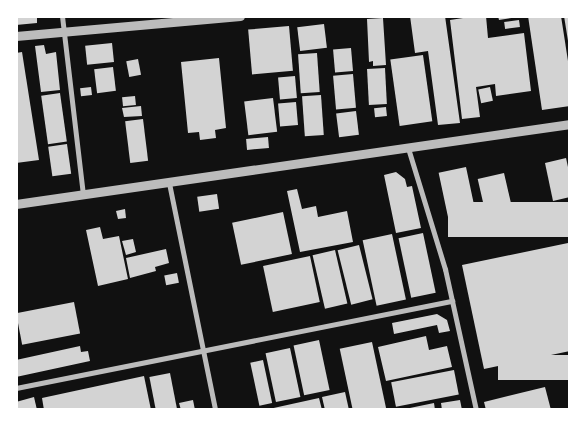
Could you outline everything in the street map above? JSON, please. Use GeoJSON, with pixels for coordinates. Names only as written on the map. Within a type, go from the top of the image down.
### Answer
{"type":"FeatureCollection","features":[{"type":"Feature","properties":{"kind":"street"},"geometry":{"type":"LineString","coordinates":[[62,16],[83,195]]}},
{"type":"Feature","properties":{"kind":"street"},"geometry":{"type":"LineString","coordinates":[[16,36],[240,16]]}},
{"type":"Feature","properties":{"kind":"street"},"geometry":{"type":"LineString","coordinates":[[16,204],[570,124]]}},
{"type":"Feature","properties":{"kind":"street"},"geometry":{"type":"LineString","coordinates":[[408,148],[445,268],[476,410]]}},
{"type":"Feature","properties":{"kind":"street"},"geometry":{"type":"LineString","coordinates":[[169,183],[215,410]]}},
{"type":"Feature","properties":{"kind":"street"},"geometry":{"type":"LineString","coordinates":[[16,388],[452,301]]}},
{"type":"Feature","properties":{"kind":"building"},"geometry":{"type":"Polygon","coordinates":[[[16,16],[37,16],[37,23],[16,25],[16,16]]]}},
{"type":"Feature","properties":{"kind":"building"},"geometry":{"type":"Polygon","coordinates":[[[410,16],[445,16],[460,123],[438,125],[428,51],[415,53],[410,16]]]}},
{"type":"Feature","properties":{"kind":"building"},"geometry":{"type":"Polygon","coordinates":[[[486,16],[488,38],[524,33],[531,91],[496,96],[495,84],[476,87],[480,117],[462,119],[450,20],[486,16]]]}},
{"type":"Feature","properties":{"kind":"building"},"geometry":{"type":"Polygon","coordinates":[[[498,16],[518,16],[518,17],[499,20],[498,16]]]}},
{"type":"Feature","properties":{"kind":"building"},"geometry":{"type":"Polygon","coordinates":[[[528,16],[561,16],[570,74],[570,106],[542,110],[528,16]]]}},
{"type":"Feature","properties":{"kind":"building"},"geometry":{"type":"Polygon","coordinates":[[[564,16],[570,16],[570,47],[569,47],[564,16]]]}},
{"type":"Feature","properties":{"kind":"building"},"geometry":{"type":"Polygon","coordinates":[[[383,18],[386,65],[373,66],[373,61],[369,62],[367,19],[383,18]]]}},
{"type":"Feature","properties":{"kind":"building"},"geometry":{"type":"Polygon","coordinates":[[[519,20],[520,27],[505,29],[504,22],[519,20]]]}},
{"type":"Feature","properties":{"kind":"building"},"geometry":{"type":"Polygon","coordinates":[[[324,24],[327,48],[300,51],[297,27],[324,24]]]}},
{"type":"Feature","properties":{"kind":"building"},"geometry":{"type":"Polygon","coordinates":[[[289,26],[293,71],[252,74],[248,30],[289,26]]]}},
{"type":"Feature","properties":{"kind":"building"},"geometry":{"type":"Polygon","coordinates":[[[112,43],[114,62],[87,65],[85,46],[112,43]]]}},
{"type":"Feature","properties":{"kind":"building"},"geometry":{"type":"Polygon","coordinates":[[[44,45],[46,54],[56,52],[60,90],[41,92],[35,46],[44,45]]]}},
{"type":"Feature","properties":{"kind":"building"},"geometry":{"type":"Polygon","coordinates":[[[351,48],[353,71],[335,72],[333,50],[351,48]]]}},
{"type":"Feature","properties":{"kind":"building"},"geometry":{"type":"Polygon","coordinates":[[[22,52],[39,160],[16,163],[16,53],[22,52]]]}},
{"type":"Feature","properties":{"kind":"building"},"geometry":{"type":"Polygon","coordinates":[[[317,53],[320,92],[301,93],[298,54],[317,53]]]}},
{"type":"Feature","properties":{"kind":"building"},"geometry":{"type":"Polygon","coordinates":[[[423,55],[432,121],[400,126],[390,60],[423,55]]]}},
{"type":"Feature","properties":{"kind":"building"},"geometry":{"type":"Polygon","coordinates":[[[219,58],[226,128],[215,130],[216,138],[200,140],[199,132],[188,133],[181,62],[219,58]]]}},
{"type":"Feature","properties":{"kind":"building"},"geometry":{"type":"Polygon","coordinates":[[[138,59],[141,75],[129,77],[126,61],[138,59]]]}},
{"type":"Feature","properties":{"kind":"building"},"geometry":{"type":"Polygon","coordinates":[[[113,67],[116,91],[97,93],[94,69],[113,67]]]}},
{"type":"Feature","properties":{"kind":"building"},"geometry":{"type":"Polygon","coordinates":[[[385,68],[387,104],[369,105],[367,69],[385,68]]]}},
{"type":"Feature","properties":{"kind":"building"},"geometry":{"type":"Polygon","coordinates":[[[353,74],[356,108],[336,110],[333,76],[353,74]]]}},
{"type":"Feature","properties":{"kind":"building"},"geometry":{"type":"Polygon","coordinates":[[[295,76],[297,98],[280,99],[278,77],[295,76]]]}},
{"type":"Feature","properties":{"kind":"building"},"geometry":{"type":"Polygon","coordinates":[[[91,87],[92,95],[81,96],[80,88],[91,87]]]}},
{"type":"Feature","properties":{"kind":"building"},"geometry":{"type":"Polygon","coordinates":[[[490,87],[493,101],[481,103],[478,89],[490,87]]]}},
{"type":"Feature","properties":{"kind":"building"},"geometry":{"type":"Polygon","coordinates":[[[60,93],[67,142],[48,144],[41,96],[60,93]]]}},
{"type":"Feature","properties":{"kind":"building"},"geometry":{"type":"Polygon","coordinates":[[[321,95],[324,135],[305,136],[302,96],[321,95]]]}},
{"type":"Feature","properties":{"kind":"building"},"geometry":{"type":"Polygon","coordinates":[[[135,96],[136,105],[123,106],[122,97],[135,96]]]}},
{"type":"Feature","properties":{"kind":"building"},"geometry":{"type":"Polygon","coordinates":[[[273,98],[277,132],[248,135],[244,102],[273,98]]]}},
{"type":"Feature","properties":{"kind":"building"},"geometry":{"type":"Polygon","coordinates":[[[296,102],[298,125],[280,126],[278,104],[296,102]]]}},
{"type":"Feature","properties":{"kind":"building"},"geometry":{"type":"Polygon","coordinates":[[[141,106],[142,116],[124,117],[122,108],[141,106]]]}},
{"type":"Feature","properties":{"kind":"building"},"geometry":{"type":"Polygon","coordinates":[[[386,107],[387,116],[375,117],[374,108],[386,107]]]}},
{"type":"Feature","properties":{"kind":"building"},"geometry":{"type":"Polygon","coordinates":[[[356,111],[359,135],[339,137],[336,113],[356,111]]]}},
{"type":"Feature","properties":{"kind":"building"},"geometry":{"type":"Polygon","coordinates":[[[143,119],[148,161],[130,163],[125,121],[143,119]]]}},
{"type":"Feature","properties":{"kind":"building"},"geometry":{"type":"Polygon","coordinates":[[[268,137],[269,148],[247,150],[246,139],[268,137]]]}},
{"type":"Feature","properties":{"kind":"building"},"geometry":{"type":"Polygon","coordinates":[[[67,144],[71,174],[52,176],[48,147],[67,144]]]}},
{"type":"Feature","properties":{"kind":"building"},"geometry":{"type":"Polygon","coordinates":[[[566,158],[570,176],[570,197],[553,201],[545,163],[566,158]]]}},
{"type":"Feature","properties":{"kind":"building"},"geometry":{"type":"Polygon","coordinates":[[[466,167],[476,215],[449,221],[439,173],[466,167]]]}},
{"type":"Feature","properties":{"kind":"building"},"geometry":{"type":"Polygon","coordinates":[[[396,172],[405,179],[407,187],[412,186],[421,228],[396,233],[384,175],[396,172]]]}},
{"type":"Feature","properties":{"kind":"building"},"geometry":{"type":"Polygon","coordinates":[[[504,173],[512,209],[486,215],[478,179],[504,173]]]}},
{"type":"Feature","properties":{"kind":"building"},"geometry":{"type":"Polygon","coordinates":[[[297,189],[302,209],[316,206],[318,217],[347,211],[353,242],[300,252],[287,191],[297,189]]]}},
{"type":"Feature","properties":{"kind":"building"},"geometry":{"type":"Polygon","coordinates":[[[217,194],[219,209],[199,212],[197,197],[217,194]]]}},
{"type":"Feature","properties":{"kind":"building"},"geometry":{"type":"Polygon","coordinates":[[[448,202],[570,202],[570,237],[448,237],[448,202]]]}},
{"type":"Feature","properties":{"kind":"building"},"geometry":{"type":"Polygon","coordinates":[[[125,209],[126,218],[118,219],[116,211],[125,209]]]}},
{"type":"Feature","properties":{"kind":"building"},"geometry":{"type":"Polygon","coordinates":[[[283,212],[292,254],[241,265],[232,223],[283,212]]]}},
{"type":"Feature","properties":{"kind":"building"},"geometry":{"type":"Polygon","coordinates":[[[100,227],[103,239],[119,236],[128,279],[98,286],[86,230],[100,227]]]}},
{"type":"Feature","properties":{"kind":"building"},"geometry":{"type":"Polygon","coordinates":[[[423,233],[436,293],[411,298],[399,238],[423,233]]]}},
{"type":"Feature","properties":{"kind":"building"},"geometry":{"type":"Polygon","coordinates":[[[392,234],[406,300],[377,306],[363,240],[392,234]]]}},
{"type":"Feature","properties":{"kind":"building"},"geometry":{"type":"Polygon","coordinates":[[[133,239],[136,252],[126,255],[122,241],[133,239]]]}},
{"type":"Feature","properties":{"kind":"building"},"geometry":{"type":"Polygon","coordinates":[[[568,243],[570,253],[570,351],[484,369],[462,265],[568,243]]]}},
{"type":"Feature","properties":{"kind":"building"},"geometry":{"type":"Polygon","coordinates":[[[359,245],[373,299],[351,305],[338,250],[359,245]]]}},
{"type":"Feature","properties":{"kind":"building"},"geometry":{"type":"Polygon","coordinates":[[[166,249],[169,263],[155,267],[156,271],[130,278],[126,258],[166,249]]]}},
{"type":"Feature","properties":{"kind":"building"},"geometry":{"type":"Polygon","coordinates":[[[335,250],[347,304],[325,309],[313,255],[335,250]]]}},
{"type":"Feature","properties":{"kind":"building"},"geometry":{"type":"Polygon","coordinates":[[[310,256],[320,302],[273,312],[263,266],[310,256]]]}},
{"type":"Feature","properties":{"kind":"building"},"geometry":{"type":"Polygon","coordinates":[[[177,273],[179,283],[166,285],[164,275],[177,273]]]}},
{"type":"Feature","properties":{"kind":"building"},"geometry":{"type":"Polygon","coordinates":[[[74,302],[80,333],[22,345],[16,313],[74,302]]]}},
{"type":"Feature","properties":{"kind":"building"},"geometry":{"type":"Polygon","coordinates":[[[437,314],[447,320],[450,331],[439,333],[437,325],[394,334],[392,323],[437,314]]]}},
{"type":"Feature","properties":{"kind":"building"},"geometry":{"type":"Polygon","coordinates":[[[426,336],[429,350],[447,346],[452,367],[386,381],[378,347],[426,336]]]}},
{"type":"Feature","properties":{"kind":"building"},"geometry":{"type":"Polygon","coordinates":[[[319,340],[330,390],[304,395],[294,345],[319,340]]]}},
{"type":"Feature","properties":{"kind":"building"},"geometry":{"type":"Polygon","coordinates":[[[372,342],[386,409],[353,410],[340,349],[372,342]]]}},
{"type":"Feature","properties":{"kind":"building"},"geometry":{"type":"Polygon","coordinates":[[[80,346],[81,352],[88,351],[90,361],[16,377],[16,360],[80,346]]]}},
{"type":"Feature","properties":{"kind":"building"},"geometry":{"type":"Polygon","coordinates":[[[290,348],[300,397],[276,402],[266,353],[290,348]]]}},
{"type":"Feature","properties":{"kind":"building"},"geometry":{"type":"Polygon","coordinates":[[[498,355],[570,355],[570,380],[498,380],[498,355]]]}},
{"type":"Feature","properties":{"kind":"building"},"geometry":{"type":"Polygon","coordinates":[[[263,360],[272,403],[259,406],[250,363],[263,360]]]}},
{"type":"Feature","properties":{"kind":"building"},"geometry":{"type":"Polygon","coordinates":[[[454,370],[459,395],[396,407],[391,382],[454,370]]]}},
{"type":"Feature","properties":{"kind":"building"},"geometry":{"type":"Polygon","coordinates":[[[170,373],[177,410],[156,410],[149,377],[170,373]]]}},
{"type":"Feature","properties":{"kind":"building"},"geometry":{"type":"Polygon","coordinates":[[[144,376],[151,410],[44,410],[42,398],[144,376]]]}},
{"type":"Feature","properties":{"kind":"building"},"geometry":{"type":"Polygon","coordinates":[[[545,387],[551,410],[486,410],[484,402],[545,387]]]}},
{"type":"Feature","properties":{"kind":"building"},"geometry":{"type":"Polygon","coordinates":[[[345,392],[349,410],[325,410],[322,397],[345,392]]]}},
{"type":"Feature","properties":{"kind":"building"},"geometry":{"type":"Polygon","coordinates":[[[34,397],[37,410],[16,410],[16,402],[34,397]]]}},
{"type":"Feature","properties":{"kind":"building"},"geometry":{"type":"Polygon","coordinates":[[[319,398],[322,410],[269,410],[269,409],[319,398]]]}},
{"type":"Feature","properties":{"kind":"building"},"geometry":{"type":"Polygon","coordinates":[[[193,400],[195,410],[181,410],[179,403],[193,400]]]}},
{"type":"Feature","properties":{"kind":"building"},"geometry":{"type":"Polygon","coordinates":[[[460,400],[462,410],[442,410],[441,403],[460,400]]]}},
{"type":"Feature","properties":{"kind":"building"},"geometry":{"type":"Polygon","coordinates":[[[434,403],[435,410],[405,410],[405,409],[434,403]]]}}]}
